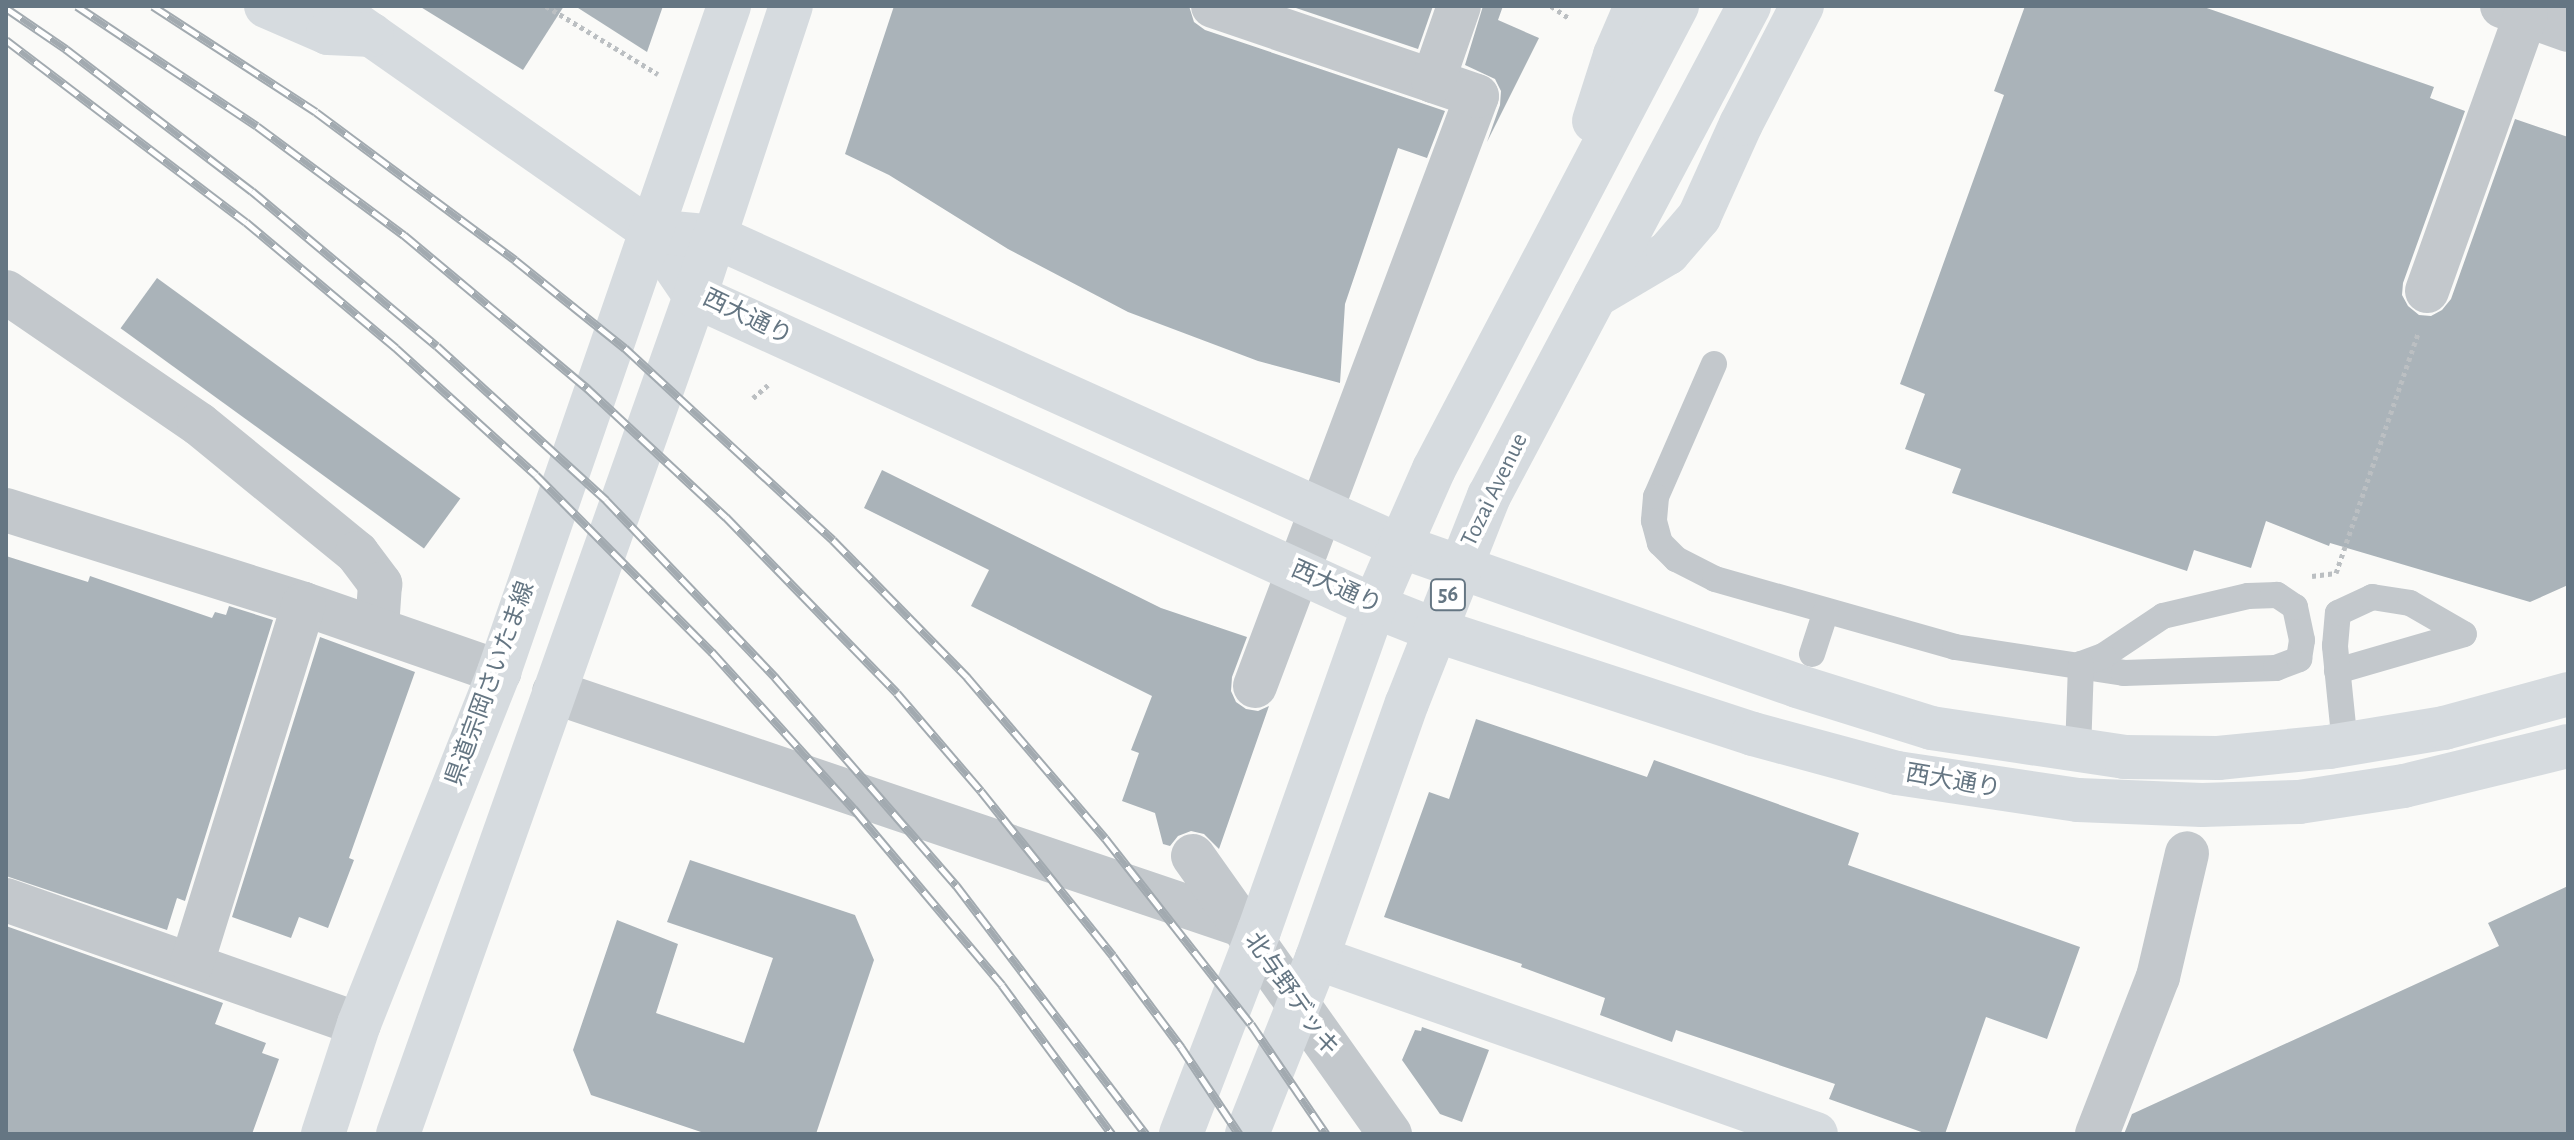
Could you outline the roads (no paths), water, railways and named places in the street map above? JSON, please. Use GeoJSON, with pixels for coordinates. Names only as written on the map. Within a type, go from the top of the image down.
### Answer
{"type":"FeatureCollection","features":[{"type":"Feature","properties":{"kind":"main road"},"geometry":{"type":"LineString","coordinates":[[266,6],[328,33],[372,35]]}},
{"type":"Feature","properties":{"kind":"main road"},"geometry":{"type":"LineString","coordinates":[[330,6],[651,231]]}},
{"type":"Feature","properties":{"kind":"main road","name":"県道宗岡さいたま線"},"geometry":{"type":"LineString","coordinates":[[323,1134],[359,1024],[499,672],[729,6]]}},
{"type":"Feature","properties":{"kind":"main road"},"geometry":{"type":"LineString","coordinates":[[398,1134],[716,237],[791,6]]}},
{"type":"Feature","properties":{"kind":"main road"},"geometry":{"type":"LineString","coordinates":[[1563,223],[1615,55],[1636,6]]}},
{"type":"Feature","properties":{"kind":"main road"},"geometry":{"type":"LineString","coordinates":[[1181,1134],[1259,931],[1374,606],[1400,546],[1434,469],[1677,6]]}},
{"type":"Feature","properties":{"kind":"main road","name":"Tozai Avenue"},"geometry":{"type":"LineString","coordinates":[[1247,1134],[1317,958],[1458,568],[1489,496],[1749,6]]}},
{"type":"Feature","properties":{"kind":"main road"},"geometry":{"type":"LineString","coordinates":[[1595,296],[1668,253],[1699,217],[1741,124],[1802,6]]}},
{"type":"Feature","properties":{"kind":"main road","name":"西大通り"},"geometry":{"type":"LineString","coordinates":[[651,231],[716,237],[1400,546],[1797,686],[1931,728],[2124,757],[2218,758],[2345,745],[2444,728],[2568,694]]}},
{"type":"Feature","properties":{"kind":"main road","name":"西大通り"},"geometry":{"type":"LineString","coordinates":[[651,231],[695,296],[1374,606],[1435,630],[1753,734],[1897,773],[2078,800],[2202,805],[2299,802],[2404,786],[2568,746]]}},
{"type":"Feature","properties":{"kind":"main road"},"geometry":{"type":"LineString","coordinates":[[1317,958],[1816,1134]]}},
{"type":"Feature","properties":{"kind":"street"},"geometry":{"type":"LineString","coordinates":[[1213,6],[1445,44]]}},
{"type":"Feature","properties":{"kind":"street"},"geometry":{"type":"LineString","coordinates":[[1255,686],[1477,96],[1424,6]]}},
{"type":"Feature","properties":{"kind":"street"},"geometry":{"type":"LineString","coordinates":[[2424,306],[2514,10],[2568,30]]}},
{"type":"Feature","properties":{"kind":"street"},"geometry":{"type":"LineString","coordinates":[[6,292],[199,424],[357,553],[380,584],[377,628]]}},
{"type":"Feature","properties":{"kind":"street"},"geometry":{"type":"LineString","coordinates":[[6,510],[304,604],[499,672]]}},
{"type":"Feature","properties":{"kind":"street"},"geometry":{"type":"LineString","coordinates":[[192,963],[304,604]]}},
{"type":"Feature","properties":{"kind":"street"},"geometry":{"type":"LineString","coordinates":[[554,692],[1259,931]]}},
{"type":"Feature","properties":{"kind":"street"},"geometry":{"type":"LineString","coordinates":[[2097,1134],[2158,977],[2187,853]]}},
{"type":"Feature","properties":{"kind":"street","name":"北与野デッキ"},"geometry":{"type":"LineString","coordinates":[[1193,856],[1390,1134]]}},
{"type":"Feature","properties":{"kind":"street"},"geometry":{"type":"LineString","coordinates":[[6,900],[359,1024]]}},
{"type":"Feature","properties":{"kind":"lane"},"geometry":{"type":"LineString","coordinates":[[1714,364],[1656,497],[1654,521],[1660,543],[1676,559],[1715,579],[1955,647],[2124,673],[2276,668],[2299,659],[2302,640],[2295,607],[2277,595],[2248,596],[2163,616],[2103,656],[2081,664]]}},
{"type":"Feature","properties":{"kind":"lane"},"geometry":{"type":"LineString","coordinates":[[2337,671],[2464,634],[2410,603],[2372,597],[2338,613],[2337,671],[2344,704],[2345,745]]}},
{"type":"Feature","properties":{"kind":"lane"},"geometry":{"type":"LineString","coordinates":[[1812,654],[1826,611]]}},
{"type":"Feature","properties":{"kind":"lane"},"geometry":{"type":"LineString","coordinates":[[2078,751],[2076,717],[2081,664]]}},
{"type":"Feature","properties":{"kind":"railway"},"geometry":{"type":"LineString","coordinates":[[77,6],[257,126],[404,235],[587,388],[726,517],[897,693],[981,791],[1113,956],[1181,1047],[1239,1134]]}},
{"type":"Feature","properties":{"kind":"railway"},"geometry":{"type":"LineString","coordinates":[[153,6],[316,112],[515,260],[625,348],[833,540],[967,677],[1105,838],[1251,1024],[1326,1134]]}},
{"type":"Feature","properties":{"kind":"railway"},"geometry":{"type":"LineString","coordinates":[[6,8],[66,49],[252,191],[437,346],[606,500],[775,677],[956,885],[1146,1134]]}},
{"type":"Feature","properties":{"kind":"railway"},"geometry":{"type":"LineString","coordinates":[[6,40],[246,222],[396,348],[536,475],[712,652],[854,809],[1002,985],[1112,1134]]}}]}
